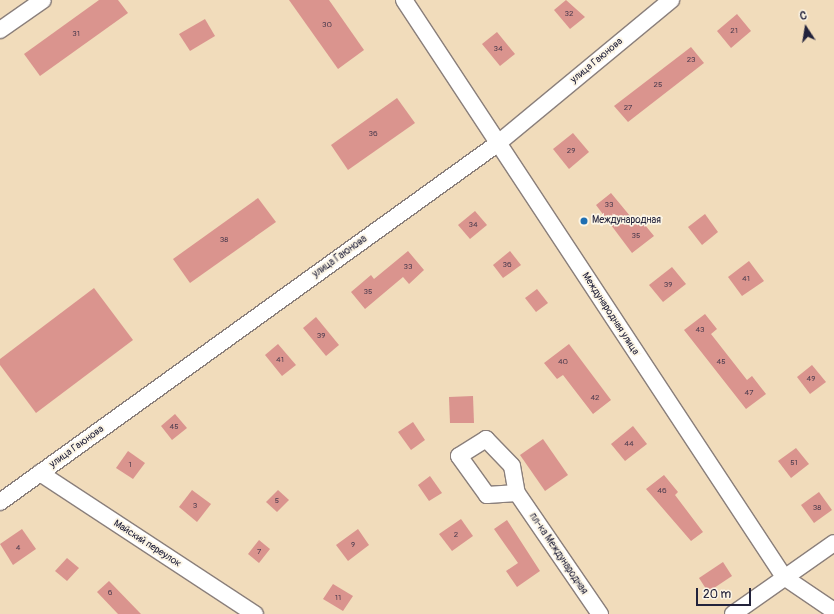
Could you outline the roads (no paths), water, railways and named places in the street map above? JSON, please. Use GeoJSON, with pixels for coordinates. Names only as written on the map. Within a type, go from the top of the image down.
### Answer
{"type":"FeatureCollection","features":[{"type":"Feature","properties":{"kind":"street"},"geometry":{"type":"LineString","coordinates":[[0,30],[43,0]]}},
{"type":"Feature","properties":{"kind":"street","name":"Международная улица"},"geometry":{"type":"LineString","coordinates":[[404,0],[497,144],[784,577],[834,611]]}},
{"type":"Feature","properties":{"kind":"street","name":"улица Гаюнова"},"geometry":{"type":"LineString","coordinates":[[0,502],[497,144],[671,0]]}},
{"type":"Feature","properties":{"kind":"street","name":"Майский переулок"},"geometry":{"type":"LineString","coordinates":[[40,473],[255,614]]}},
{"type":"Feature","properties":{"kind":"street","name":"пл-ка Международная"},"geometry":{"type":"LineString","coordinates":[[517,493],[600,614]]}},
{"type":"Feature","properties":{"kind":"street"},"geometry":{"type":"LineString","coordinates":[[733,614],[834,543]]}},
{"type":"Feature","properties":{"kind":"place","name":"Международная"},"geometry":{"type":"Point","coordinates":[584,221]}}]}
